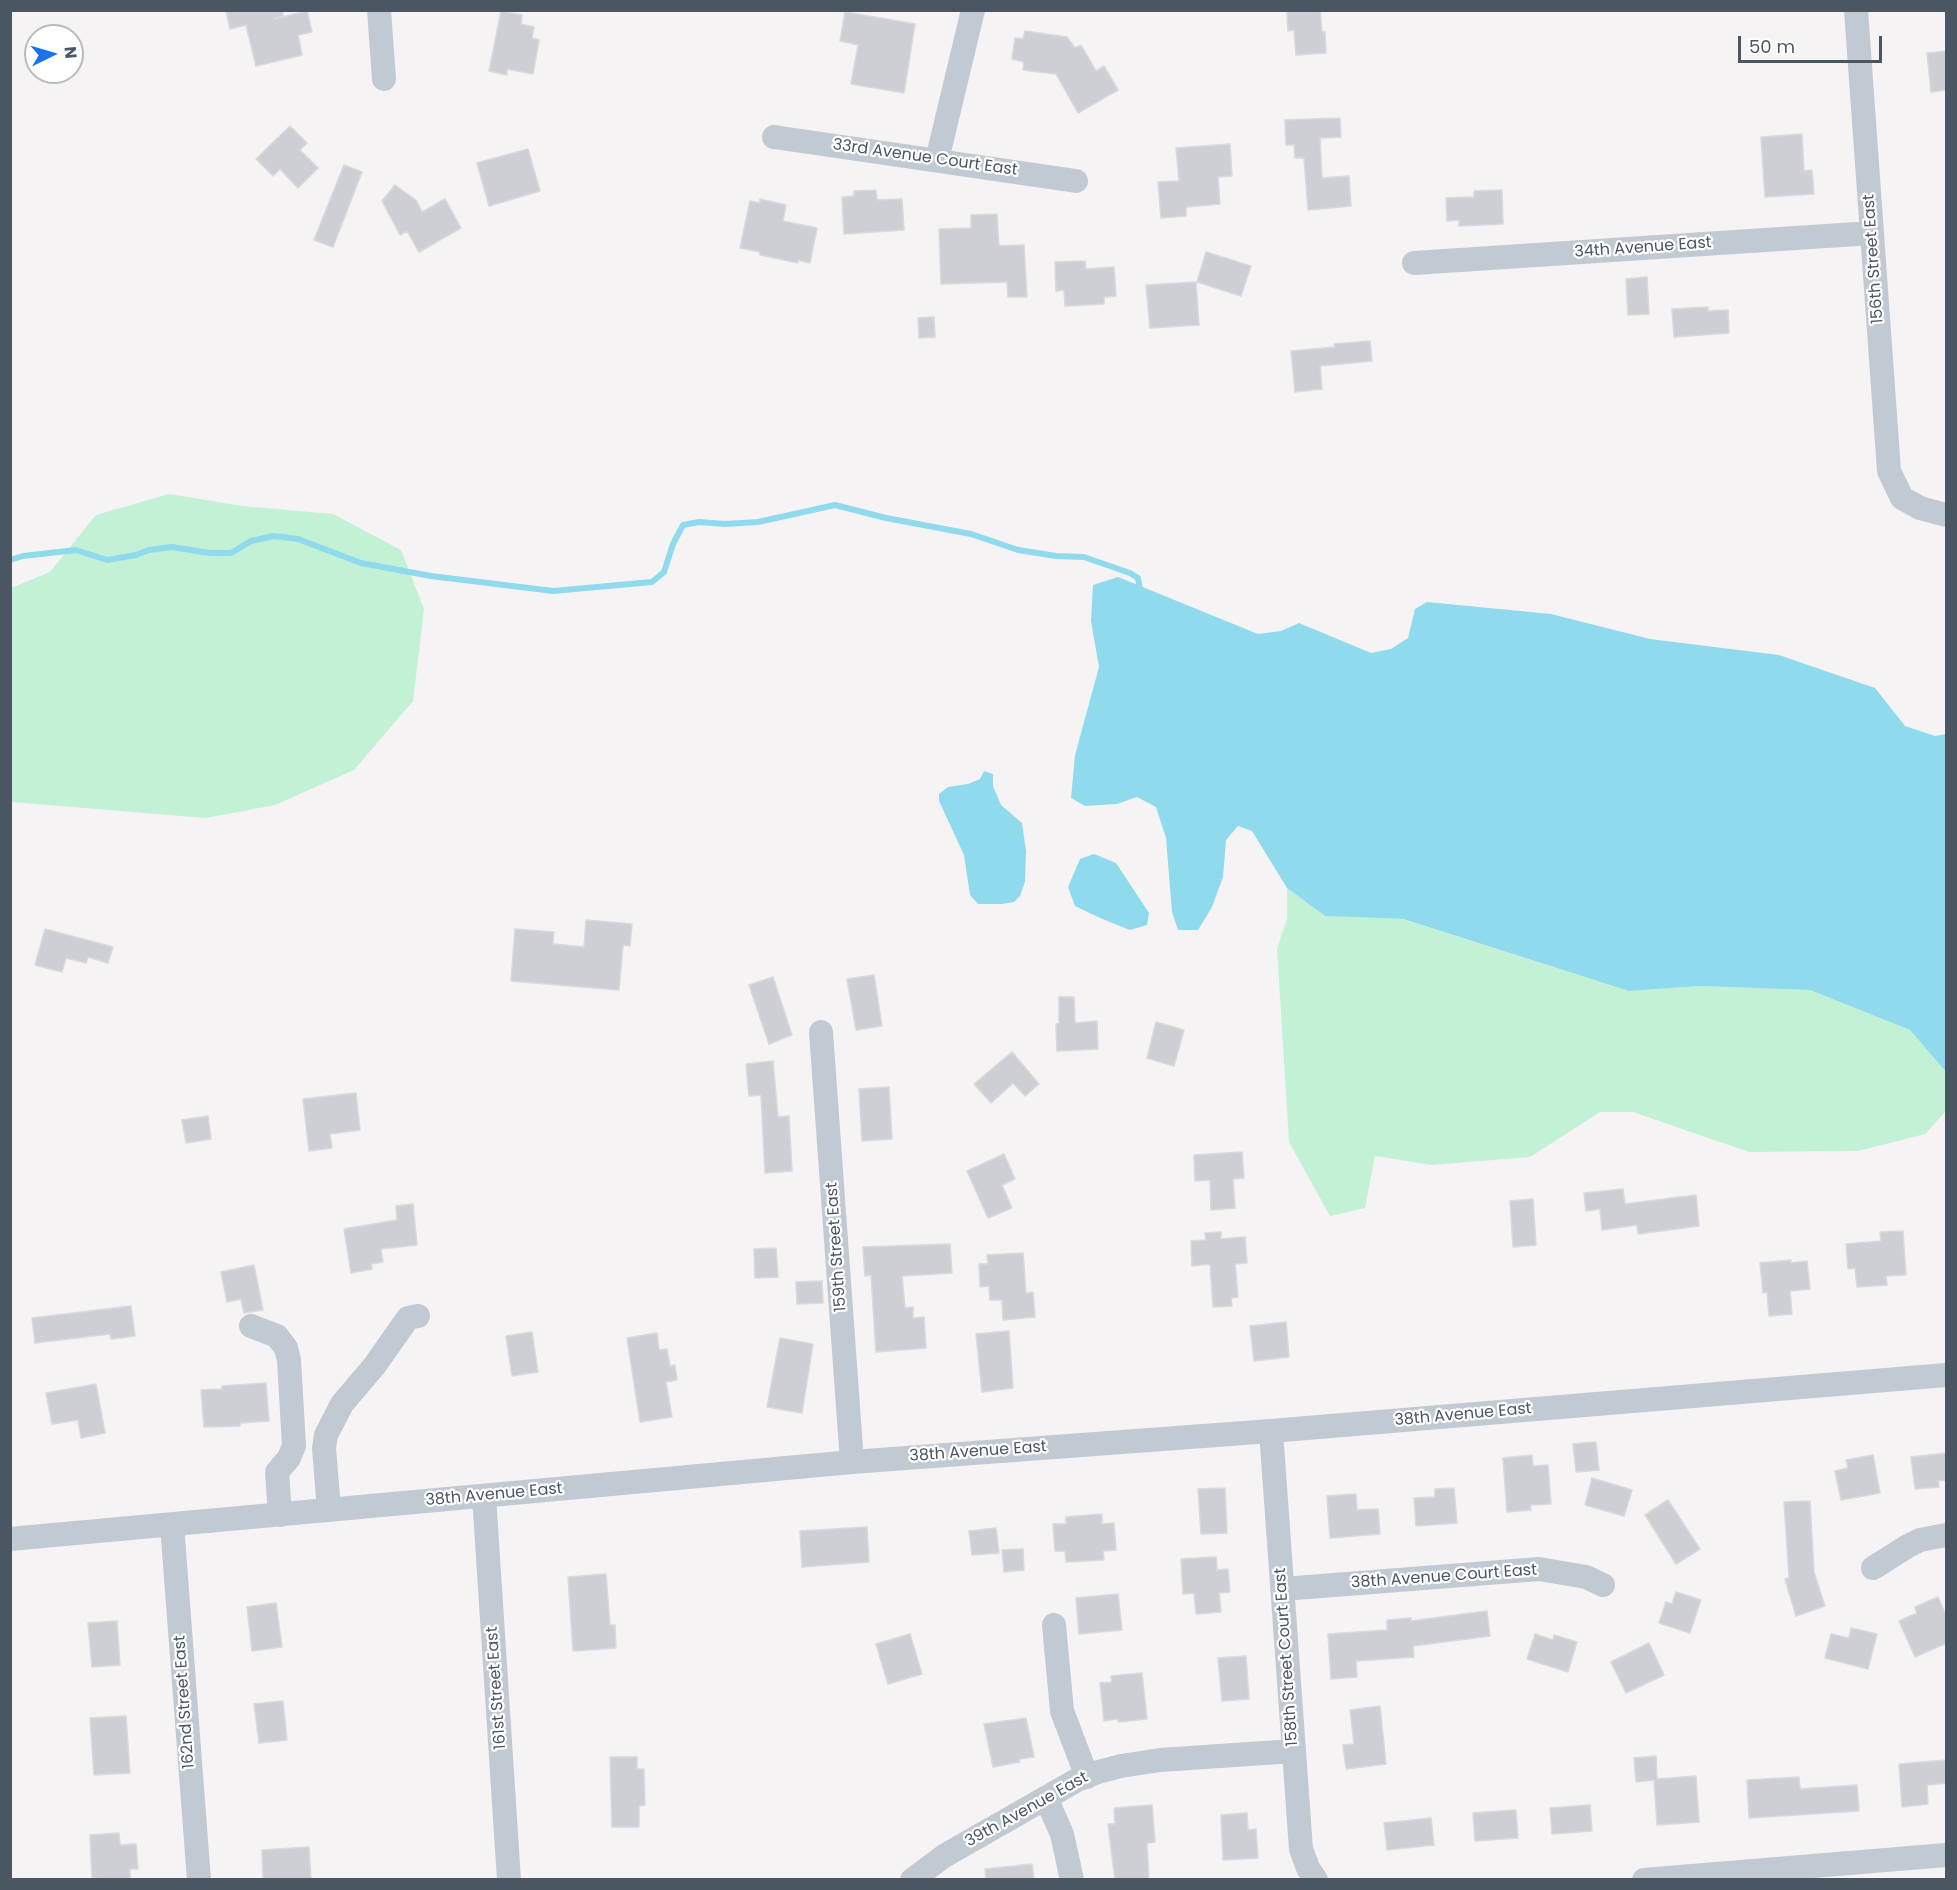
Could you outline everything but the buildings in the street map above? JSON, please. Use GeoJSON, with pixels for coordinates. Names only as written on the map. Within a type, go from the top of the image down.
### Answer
{"type":"FeatureCollection","features":[{"type":"Feature","properties":{"kind":"street"},"geometry":{"type":"LineString","coordinates":[[379,10],[384,79]]}},
{"type":"Feature","properties":{"kind":"street"},"geometry":{"type":"LineString","coordinates":[[937,160],[973,10]]}},
{"type":"Feature","properties":{"kind":"street","name":"156th Street East"},"geometry":{"type":"LineString","coordinates":[[1856,10],[1889,471],[1902,498],[1947,515]]}},
{"type":"Feature","properties":{"kind":"street","name":"33rd Avenue Court East"},"geometry":{"type":"LineString","coordinates":[[774,137],[1076,181]]}},
{"type":"Feature","properties":{"kind":"street","name":"34th Avenue East"},"geometry":{"type":"LineString","coordinates":[[1414,263],[1872,233]]}},
{"type":"Feature","properties":{"kind":"street","name":"159th Street East"},"geometry":{"type":"LineString","coordinates":[[821,1032],[852,1462]]}},
{"type":"Feature","properties":{"kind":"street"},"geometry":{"type":"LineString","coordinates":[[329,1510],[324,1448],[327,1435],[342,1404],[375,1365],[408,1318],[418,1316]]}},
{"type":"Feature","properties":{"kind":"street"},"geometry":{"type":"LineString","coordinates":[[251,1326],[277,1336],[286,1348],[289,1360],[294,1446],[290,1458],[277,1472],[280,1515]]}},
{"type":"Feature","properties":{"kind":"street","name":"38th Avenue East"},"geometry":{"type":"LineString","coordinates":[[10,1539],[852,1462],[1271,1431],[1947,1375]]}},
{"type":"Feature","properties":{"kind":"street","name":"158th Street Court East"},"geometry":{"type":"LineString","coordinates":[[1271,1431],[1301,1849],[1308,1868],[1317,1880]]}},
{"type":"Feature","properties":{"kind":"street","name":"161st Street East"},"geometry":{"type":"LineString","coordinates":[[484,1496],[509,1880]]}},
{"type":"Feature","properties":{"kind":"street","name":"162nd Street East"},"geometry":{"type":"LineString","coordinates":[[172,1525],[199,1880]]}},
{"type":"Feature","properties":{"kind":"street"},"geometry":{"type":"LineString","coordinates":[[1873,1568],[1920,1540],[1947,1535]]}},
{"type":"Feature","properties":{"kind":"street","name":"38th Avenue Court East"},"geometry":{"type":"LineString","coordinates":[[1283,1589],[1539,1569],[1586,1577],[1604,1585]]}},
{"type":"Feature","properties":{"kind":"street"},"geometry":{"type":"LineString","coordinates":[[1054,1625],[1062,1710],[1087,1777]]}},
{"type":"Feature","properties":{"kind":"street","name":"39th Avenue East"},"geometry":{"type":"LineString","coordinates":[[912,1880],[944,1856],[1087,1777],[1121,1766],[1160,1760],[1294,1751]]}},
{"type":"Feature","properties":{"kind":"street"},"geometry":{"type":"LineString","coordinates":[[1046,1798],[1062,1834],[1070,1862],[1072,1880]]}},
{"type":"Feature","properties":{"kind":"street"},"geometry":{"type":"LineString","coordinates":[[1644,1880],[1947,1855]]}},
{"type":"Feature","properties":{"kind":"green space"},"geometry":{"type":"Polygon","coordinates":[[[169,494],[242,506],[333,514],[401,550],[424,609],[413,701],[354,770],[275,805],[206,818],[11,802],[11,588],[50,572],[96,515],[169,494]]]}},
{"type":"Feature","properties":{"kind":"green space"},"geometry":{"type":"Polygon","coordinates":[[[1287,888],[1325,916],[1402,919],[1629,991],[1700,986],[1810,990],[1910,1030],[1946,1072],[1946,1111],[1925,1134],[1858,1151],[1749,1152],[1633,1112],[1600,1112],[1530,1157],[1432,1165],[1375,1156],[1365,1208],[1330,1216],[1289,1142],[1277,949],[1287,919],[1287,888]]]}},
{"type":"Feature","properties":{"kind":"water"},"geometry":{"type":"Polygon","coordinates":[[[1118,577],[1258,634],[1281,631],[1299,623],[1371,653],[1391,649],[1408,638],[1415,609],[1427,602],[1551,614],[1650,639],[1779,655],[1875,688],[1905,726],[1935,736],[1946,734],[1946,1072],[1910,1030],[1810,990],[1700,986],[1629,991],[1403,919],[1325,916],[1287,888],[1252,831],[1238,826],[1226,840],[1223,877],[1212,907],[1198,930],[1178,930],[1172,912],[1166,838],[1156,807],[1137,797],[1117,804],[1085,806],[1071,798],[1075,755],[1099,667],[1091,621],[1093,585],[1118,577]]]}},
{"type":"Feature","properties":{"kind":"water"},"geometry":{"type":"Polygon","coordinates":[[[984,771],[993,774],[993,786],[1001,805],[1022,823],[1026,851],[1025,882],[1020,896],[1014,902],[978,904],[970,895],[964,855],[939,801],[939,794],[948,787],[968,784],[980,779],[984,771]]]}},
{"type":"Feature","properties":{"kind":"water"},"geometry":{"type":"Polygon","coordinates":[[[1094,854],[1116,863],[1149,913],[1147,925],[1130,930],[1075,906],[1068,887],[1080,859],[1094,854]]]}},
{"type":"Feature","properties":{"kind":"waterway"},"geometry":{"type":"LineString","coordinates":[[10,560],[23,556],[76,550],[107,560],[172,547],[210,553],[231,553],[251,541],[274,536],[298,539],[361,563],[431,576],[553,591],[652,582],[664,572],[673,544],[683,525],[699,522],[725,524],[758,522],[835,505],[886,518],[971,534],[1018,550],[1056,556],[1084,557],[1130,573],[1138,578],[1140,590]]}}]}
